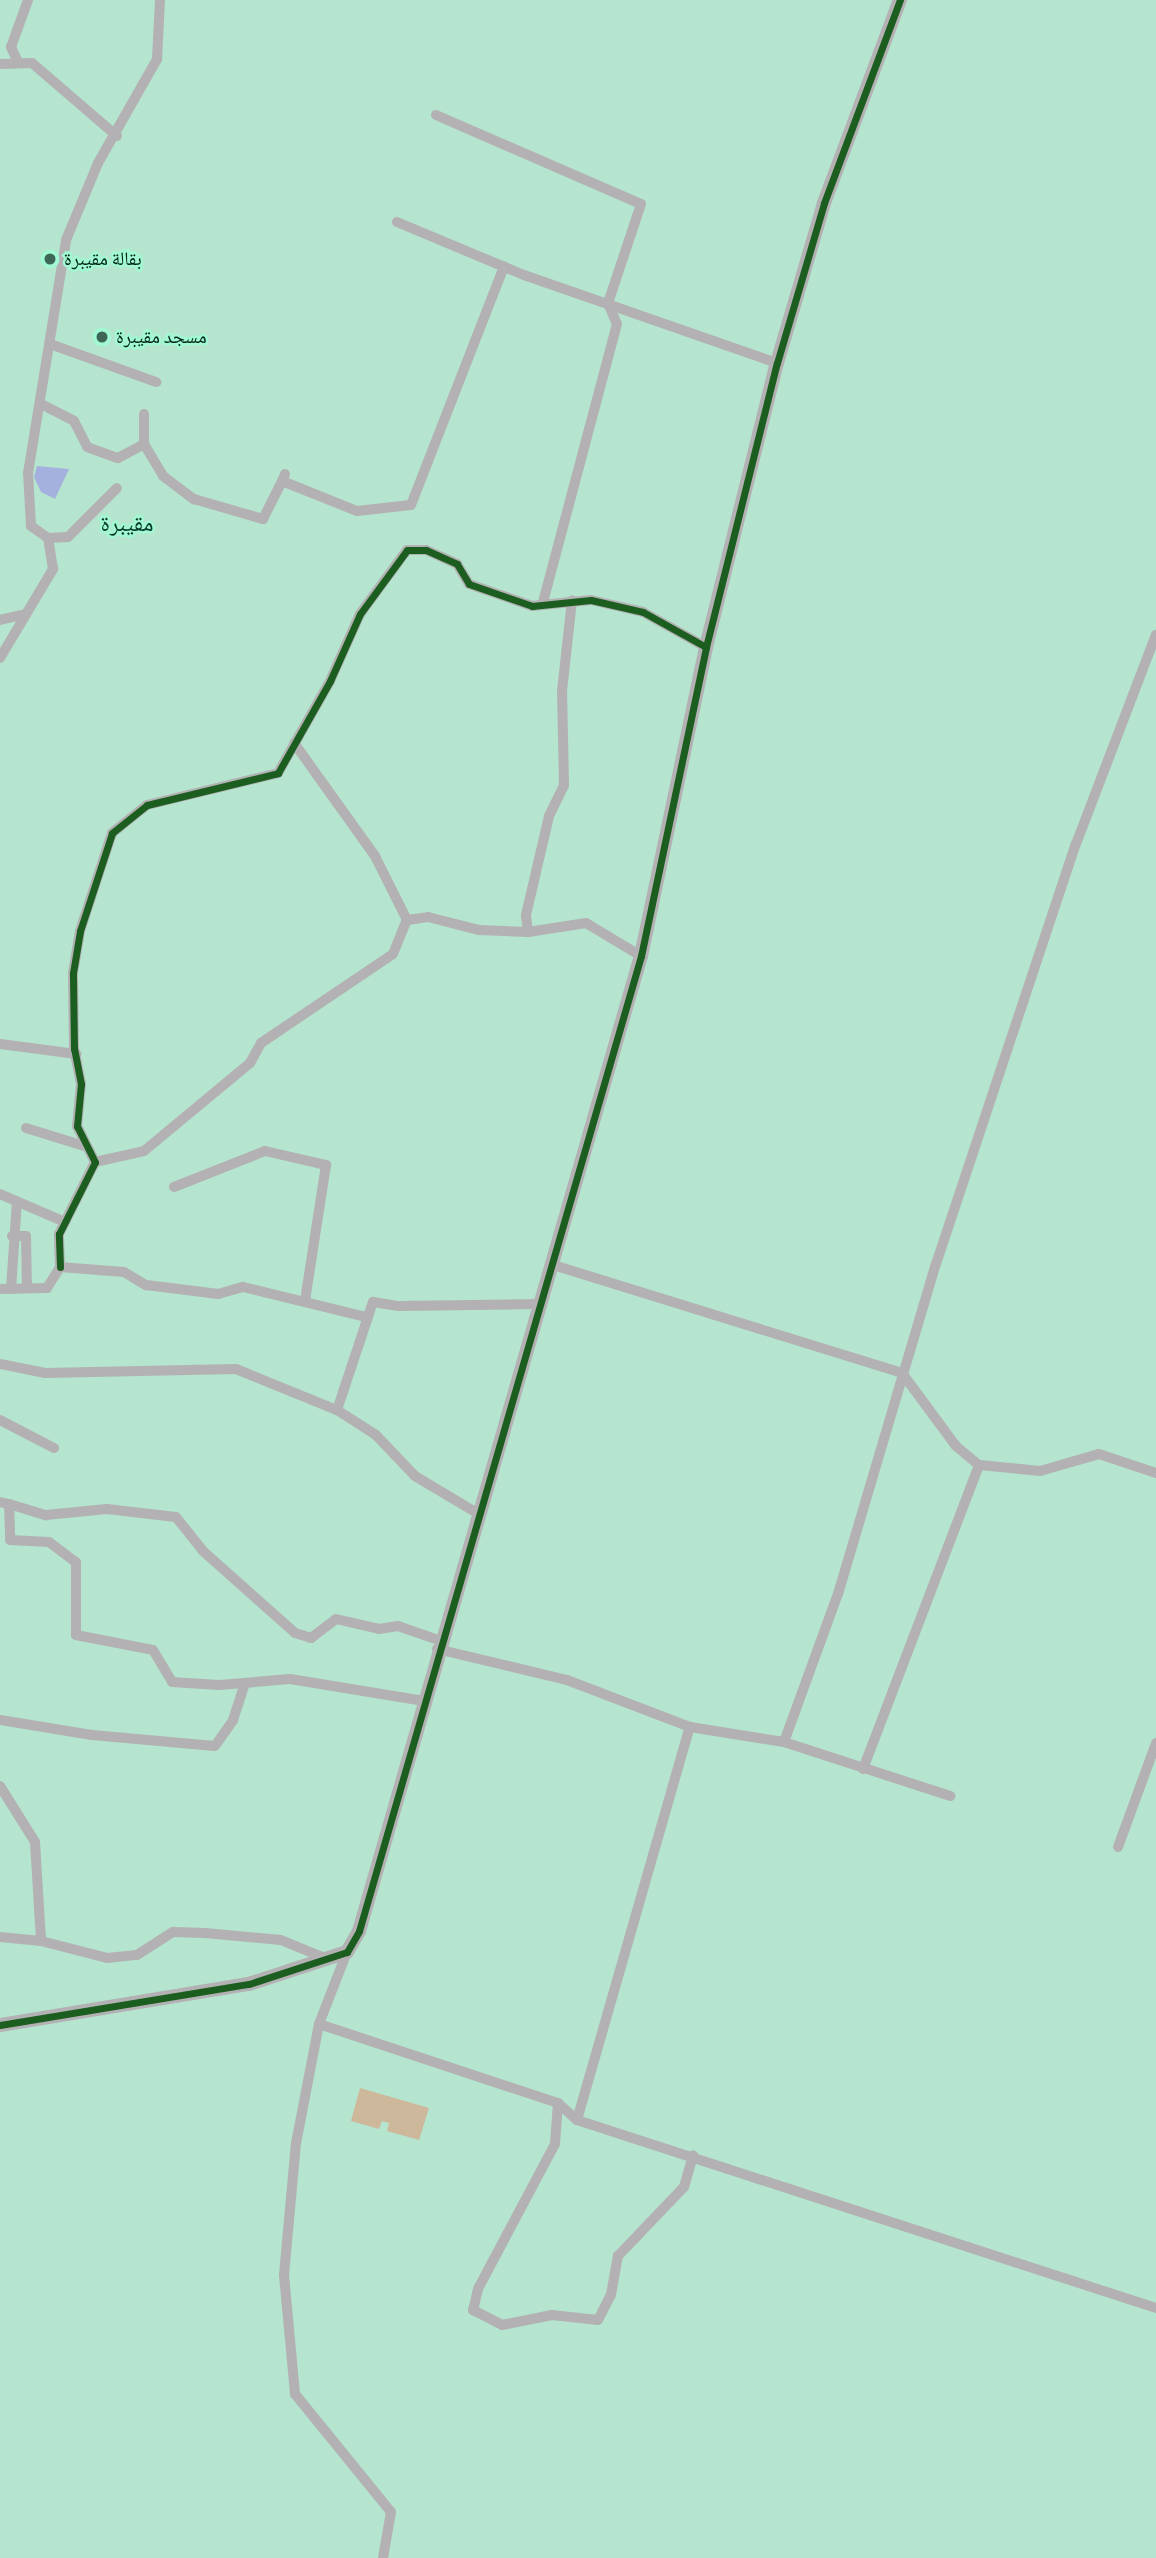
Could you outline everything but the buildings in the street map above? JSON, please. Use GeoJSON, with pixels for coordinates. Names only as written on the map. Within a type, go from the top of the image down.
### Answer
{"type":"FeatureCollection","features":[{"type":"Feature","properties":{"kind":"street"},"geometry":{"type":"LineString","coordinates":[[18,62],[11,47],[29,0]]}},
{"type":"Feature","properties":{"kind":"street"},"geometry":{"type":"LineString","coordinates":[[117,488],[68,537],[48,538],[31,526],[28,473],[66,240],[98,163],[117,136],[156,59],[160,0]]}},
{"type":"Feature","properties":{"kind":"street"},"geometry":{"type":"LineString","coordinates":[[383,2558],[391,2512],[295,2393],[284,2275],[296,2143],[320,2024],[347,1952],[359,1931],[477,1513],[641,956],[706,647],[777,363],[824,204],[900,0]]}},
{"type":"Feature","properties":{"kind":"street"},"geometry":{"type":"LineString","coordinates":[[0,64],[32,63],[117,136]]}},
{"type":"Feature","properties":{"kind":"street"},"geometry":{"type":"LineString","coordinates":[[436,115],[639,201],[641,208],[608,303],[617,324],[542,603]]}},
{"type":"Feature","properties":{"kind":"street"},"geometry":{"type":"LineString","coordinates":[[397,222],[503,267],[777,363]]}},
{"type":"Feature","properties":{"kind":"street"},"geometry":{"type":"LineString","coordinates":[[144,414],[144,444],[163,476],[194,499],[260,520],[284,477],[357,511],[411,505],[503,267]]}},
{"type":"Feature","properties":{"kind":"street"},"geometry":{"type":"LineString","coordinates":[[50,344],[156,382]]}},
{"type":"Feature","properties":{"kind":"street"},"geometry":{"type":"LineString","coordinates":[[41,404],[74,421],[87,447],[118,458],[144,444]]}},
{"type":"Feature","properties":{"kind":"street"},"geometry":{"type":"LineString","coordinates":[[0,658],[53,569],[48,538]]}},
{"type":"Feature","properties":{"kind":"street"},"geometry":{"type":"LineString","coordinates":[[95,1162],[77,1126],[81,1084],[76,1054],[78,945],[112,833],[147,804],[278,773],[360,614],[407,550],[426,550],[457,564],[468,584],[532,607],[542,603],[572,601],[643,612],[706,647]]}},
{"type":"Feature","properties":{"kind":"street"},"geometry":{"type":"LineString","coordinates":[[528,932],[526,915],[549,816],[564,785],[562,691],[572,601]]}},
{"type":"Feature","properties":{"kind":"street"},"geometry":{"type":"LineString","coordinates":[[1,618],[25,614]]}},
{"type":"Feature","properties":{"kind":"street"},"geometry":{"type":"LineString","coordinates":[[784,1742],[838,1594],[899,1398],[902,1373],[1076,844],[1156,635]]}},
{"type":"Feature","properties":{"kind":"street"},"geometry":{"type":"LineString","coordinates":[[95,1162],[144,1151],[250,1063],[261,1043],[393,954],[407,920],[375,856],[294,743]]}},
{"type":"Feature","properties":{"kind":"street"},"geometry":{"type":"LineString","coordinates":[[407,920],[428,917],[479,930],[528,932],[586,923],[641,956]]}},
{"type":"Feature","properties":{"kind":"street"},"geometry":{"type":"LineString","coordinates":[[0,1044],[76,1054]]}},
{"type":"Feature","properties":{"kind":"street"},"geometry":{"type":"LineString","coordinates":[[26,1128],[85,1146]]}},
{"type":"Feature","properties":{"kind":"street"},"geometry":{"type":"LineString","coordinates":[[174,1186],[265,1151],[326,1165],[305,1300]]}},
{"type":"Feature","properties":{"kind":"street"},"geometry":{"type":"LineString","coordinates":[[17,1201],[6,1289],[47,1287],[60,1267],[57,1250],[65,1222],[95,1162]]}},
{"type":"Feature","properties":{"kind":"street"},"geometry":{"type":"LineString","coordinates":[[0,1194],[65,1222]]}},
{"type":"Feature","properties":{"kind":"street"},"geometry":{"type":"LineString","coordinates":[[12,1236],[26,1236],[27,1288]]}},
{"type":"Feature","properties":{"kind":"street"},"geometry":{"type":"LineString","coordinates":[[550,1264],[902,1373],[956,1446],[979,1465],[1040,1471],[1099,1454],[1156,1473]]}},
{"type":"Feature","properties":{"kind":"street"},"geometry":{"type":"LineString","coordinates":[[60,1267],[124,1272],[164,1288],[218,1294],[243,1287],[366,1317]]}},
{"type":"Feature","properties":{"kind":"street"},"geometry":{"type":"LineString","coordinates":[[337,1410],[373,1302],[538,1304]]}},
{"type":"Feature","properties":{"kind":"street"},"geometry":{"type":"LineString","coordinates":[[0,1364],[45,1373],[236,1369],[337,1410],[376,1435],[415,1476],[477,1513]]}},
{"type":"Feature","properties":{"kind":"street"},"geometry":{"type":"LineString","coordinates":[[0,1420],[54,1448]]}},
{"type":"Feature","properties":{"kind":"street"},"geometry":{"type":"LineString","coordinates":[[863,1769],[979,1465]]}},
{"type":"Feature","properties":{"kind":"street"},"geometry":{"type":"LineString","coordinates":[[424,1701],[290,1679],[245,1683],[172,1682],[153,1650],[76,1635],[76,1562],[49,1542],[5,1540],[5,1503],[46,1515],[107,1510],[176,1517],[203,1550],[295,1633],[311,1638],[336,1619],[379,1629],[398,1626],[439,1645],[567,1680],[690,1727],[784,1742],[950,1796]]}},
{"type":"Feature","properties":{"kind":"street"},"geometry":{"type":"LineString","coordinates":[[0,1720],[92,1735],[215,1746],[233,1720],[245,1683]]}},
{"type":"Feature","properties":{"kind":"street"},"geometry":{"type":"LineString","coordinates":[[577,2120],[690,1727]]}},
{"type":"Feature","properties":{"kind":"street"},"geometry":{"type":"LineString","coordinates":[[1118,1847],[1156,1743]]}},
{"type":"Feature","properties":{"kind":"street"},"geometry":{"type":"LineString","coordinates":[[0,1786],[36,1842],[41,1941]]}},
{"type":"Feature","properties":{"kind":"street"},"geometry":{"type":"LineString","coordinates":[[0,1937],[41,1941],[107,1958],[137,1955],[173,1932],[205,1933],[281,1940],[327,1959]]}},
{"type":"Feature","properties":{"kind":"street"},"geometry":{"type":"LineString","coordinates":[[0,2025],[249,1984],[347,1952]]}},
{"type":"Feature","properties":{"kind":"street"},"geometry":{"type":"LineString","coordinates":[[320,2024],[558,2102],[577,2120],[693,2155],[1156,2308]]}},
{"type":"Feature","properties":{"kind":"street"},"geometry":{"type":"LineString","coordinates":[[558,2102],[555,2144],[478,2289],[473,2311],[502,2326],[552,2315],[598,2320],[611,2295],[618,2256],[684,2187],[693,2155]]}},
{"type":"Feature","properties":{"kind":"shaded area"},"geometry":{"type":"Polygon","coordinates":[[[360,2088],[429,2108],[419,2140],[387,2131],[389,2123],[382,2121],[379,2129],[351,2121],[360,2088]]]}},
{"type":"Feature","properties":{"kind":"water"},"geometry":{"type":"Polygon","coordinates":[[[37,466],[69,469],[55,499],[41,492],[34,477],[37,466]]]}},
{"type":"Feature","properties":{"kind":"cycle path"},"geometry":{"type":"LineString","coordinates":[[0,2025],[249,1984],[347,1952],[359,1931],[641,956],[706,647],[777,363],[824,203],[900,0]]}},
{"type":"Feature","properties":{"kind":"cycle path"},"geometry":{"type":"LineString","coordinates":[[60,1267],[59,1234],[95,1162],[77,1126],[81,1084],[74,1049],[73,973],[80,931],[112,833],[147,805],[278,773],[330,681],[360,614],[407,550],[426,550],[457,564],[469,584],[532,606],[591,600],[643,612],[706,647]]}},
{"type":"Feature","properties":{"kind":"place","name":"بقالة مقيبرة"},"geometry":{"type":"Point","coordinates":[50,259]}},
{"type":"Feature","properties":{"kind":"place","name":"مسجد مقيبرة"},"geometry":{"type":"Point","coordinates":[102,337]}},
{"type":"Feature","properties":{"kind":"district","name":"مقيبرة"},"geometry":{"type":"Point","coordinates":[127,522]}}]}
